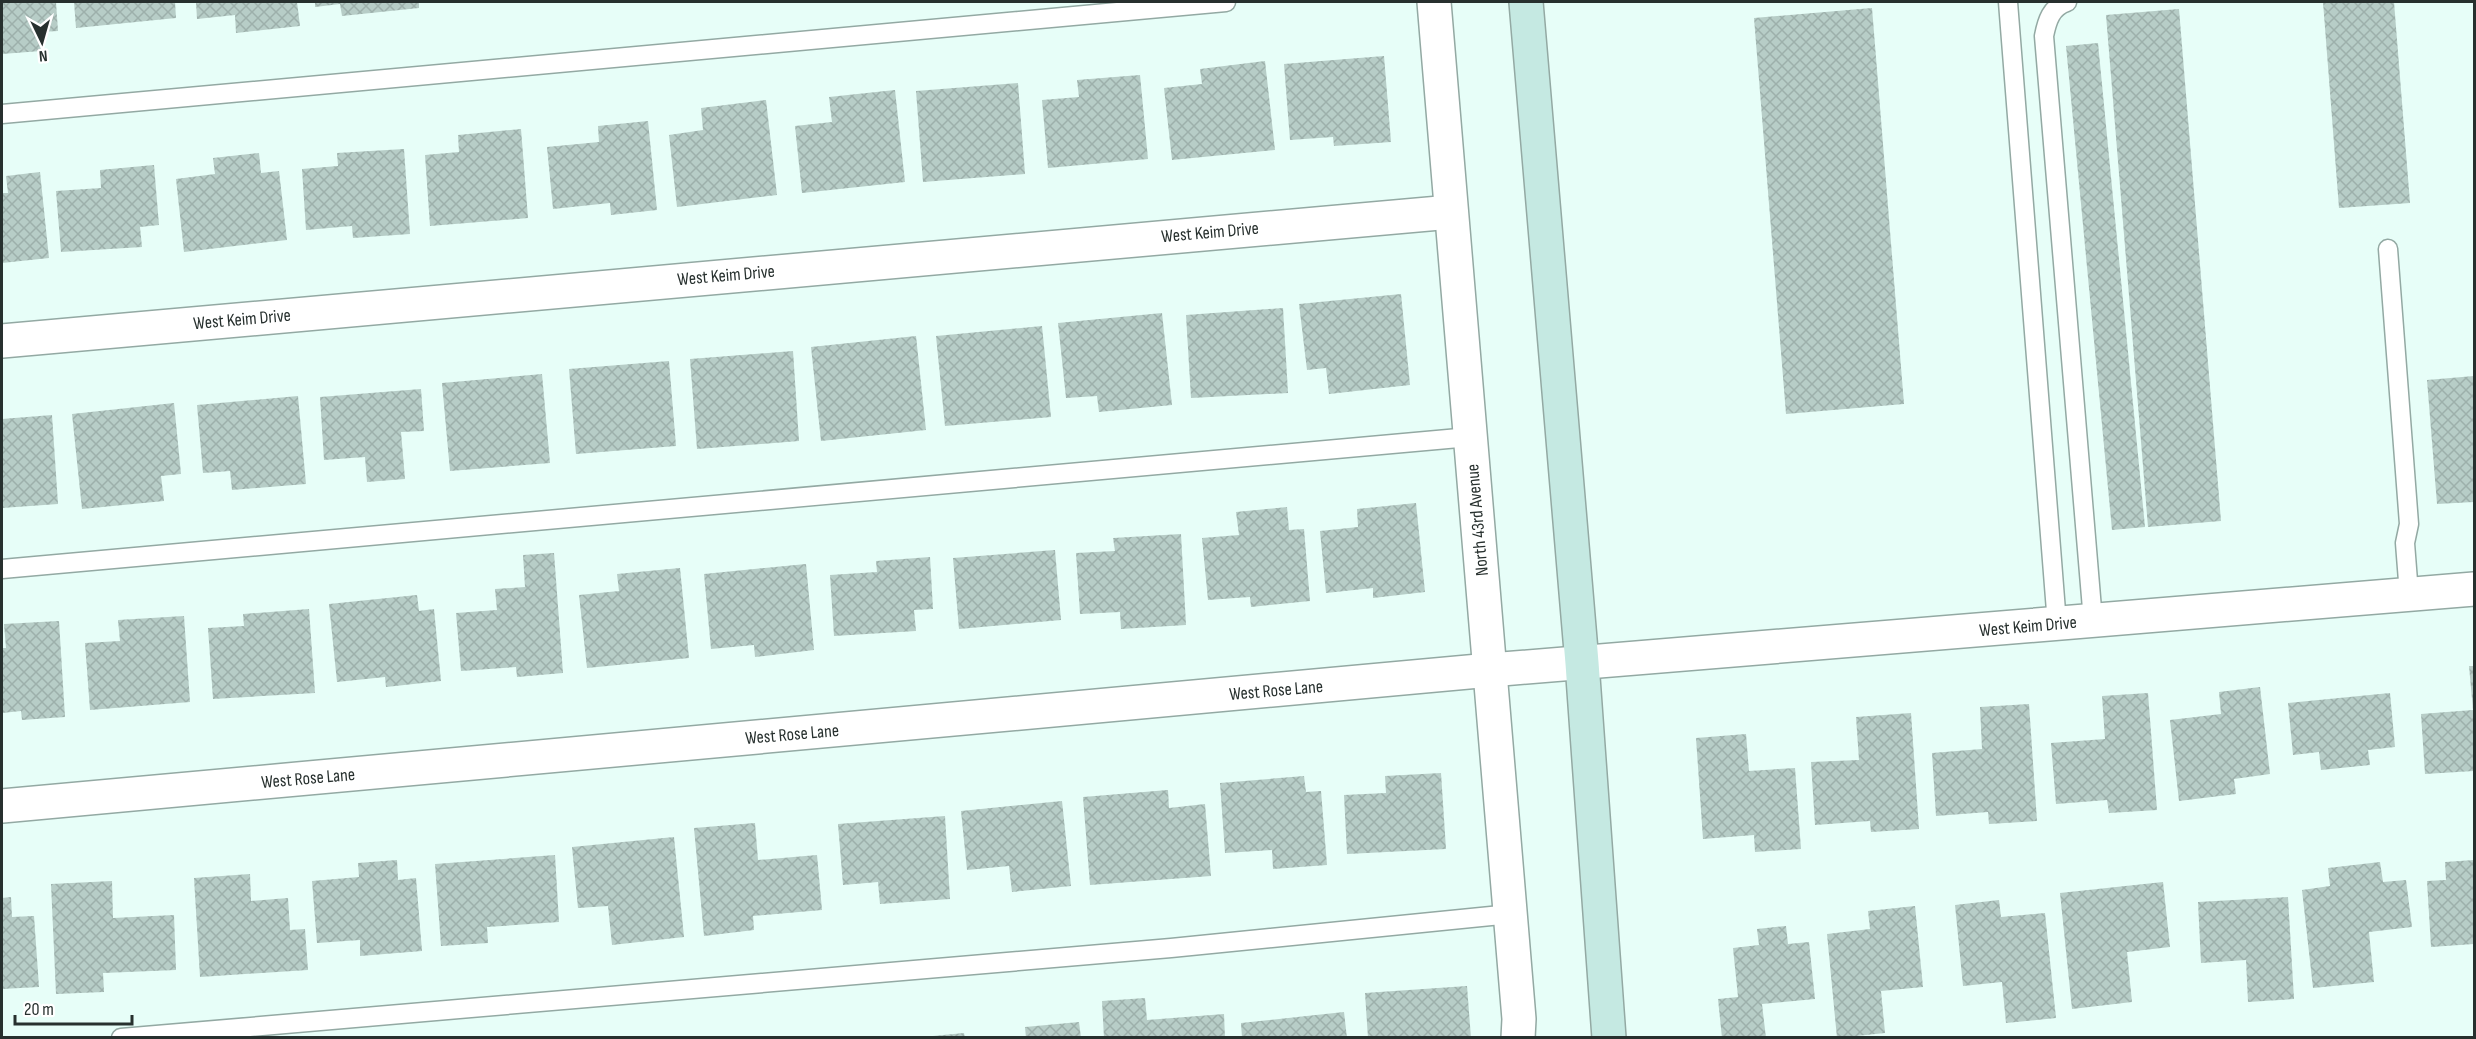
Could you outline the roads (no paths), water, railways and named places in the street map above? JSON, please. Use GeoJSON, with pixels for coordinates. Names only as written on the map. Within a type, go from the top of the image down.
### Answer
{"type":"FeatureCollection","features":[{"type":"Feature","properties":{"kind":"main road"},"geometry":{"type":"LineString","coordinates":[[1526,2],[1582,663],[1609,1038]]}},
{"type":"Feature","properties":{"kind":"street","name":"North 43rd Avenue"},"geometry":{"type":"LineString","coordinates":[[1434,2],[1511,914],[1519,1019],[1518,1038]]}},
{"type":"Feature","properties":{"kind":"street","name":"West Keim Drive"},"geometry":{"type":"LineString","coordinates":[[2,341],[1451,212]]}},
{"type":"Feature","properties":{"kind":"street","name":"West Keim Drive"},"geometry":{"type":"LineString","coordinates":[[1582,663],[2475,589]]}},
{"type":"Feature","properties":{"kind":"street","name":"West Rose Lane"},"geometry":{"type":"LineString","coordinates":[[2,806],[1582,663]]}},
{"type":"Feature","properties":{"kind":"lane"},"geometry":{"type":"LineString","coordinates":[[2,114],[1226,2]]}},
{"type":"Feature","properties":{"kind":"lane"},"geometry":{"type":"LineString","coordinates":[[2008,2],[2057,624]]}},
{"type":"Feature","properties":{"kind":"lane"},"geometry":{"type":"LineString","coordinates":[[2067,2],[2060,4],[2048,17],[2044,36],[2093,621]]}},
{"type":"Feature","properties":{"kind":"lane"},"geometry":{"type":"LineString","coordinates":[[2388,249],[2409,524],[2405,543],[2409,594]]}},
{"type":"Feature","properties":{"kind":"lane"},"geometry":{"type":"LineString","coordinates":[[2,569],[1470,437]]}},
{"type":"Feature","properties":{"kind":"lane"},"geometry":{"type":"LineString","coordinates":[[121,1038],[1171,948],[1511,914]]}}]}
